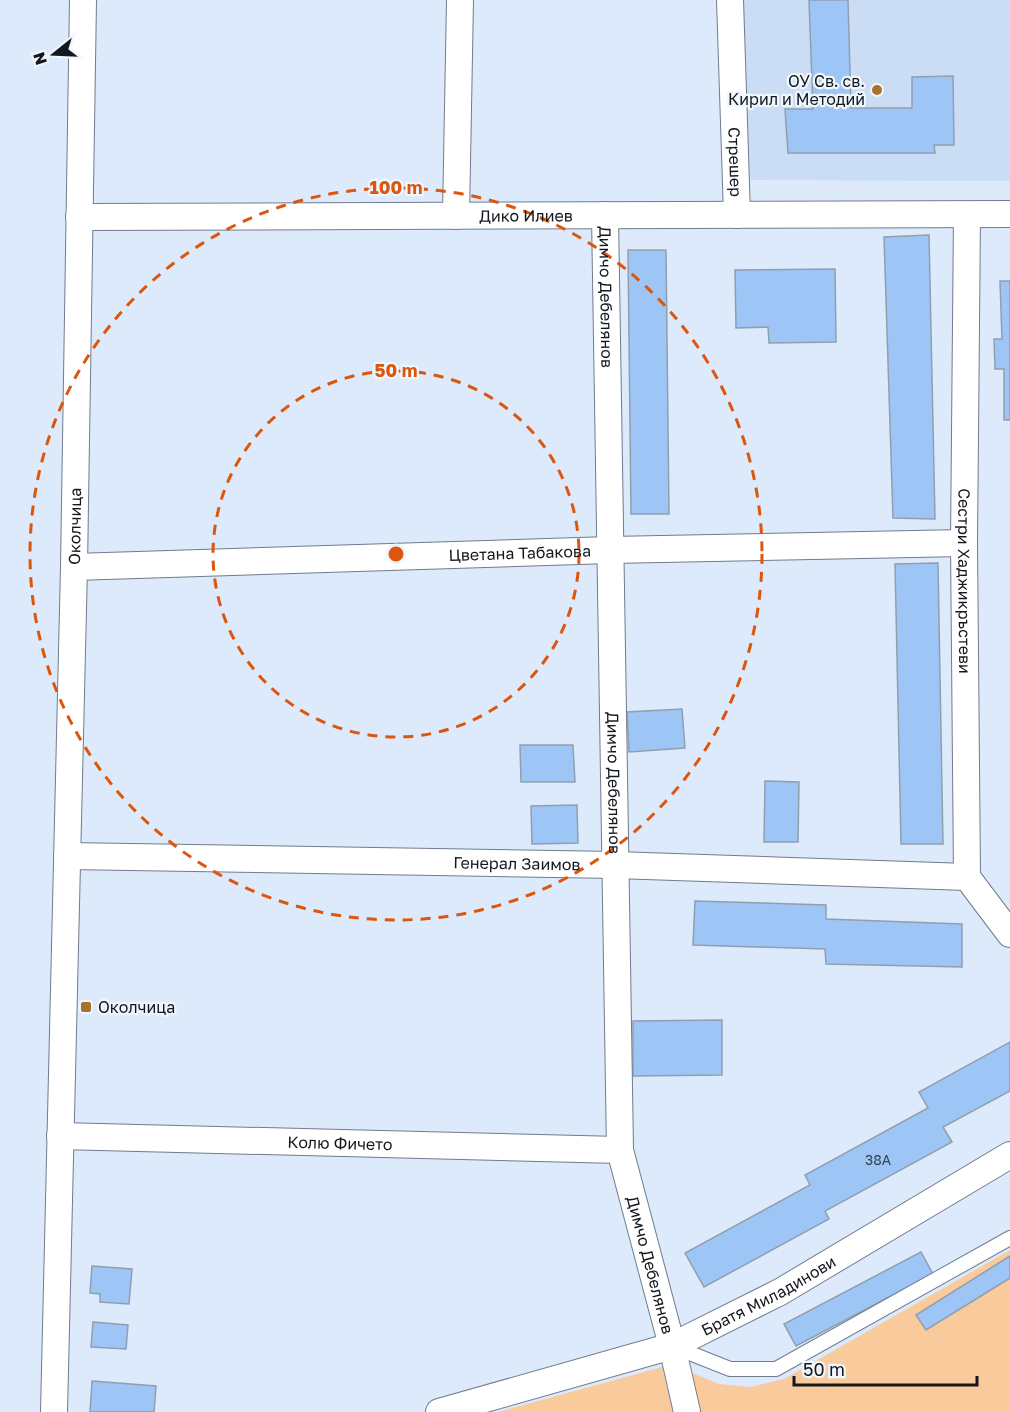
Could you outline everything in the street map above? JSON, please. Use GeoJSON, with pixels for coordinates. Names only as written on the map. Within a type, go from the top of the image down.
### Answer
{"type":"FeatureCollection","features":[{"type":"Feature","properties":{"kind":"street","name":"Околчица"},"geometry":{"type":"LineString","coordinates":[[54,1412],[74,567],[83,0]]}},
{"type":"Feature","properties":{"kind":"street"},"geometry":{"type":"LineString","coordinates":[[456,216],[460,0]]}},
{"type":"Feature","properties":{"kind":"street","name":"Стрешер"},"geometry":{"type":"LineString","coordinates":[[730,0],[737,215]]}},
{"type":"Feature","properties":{"kind":"street","name":"Дико Илиев"},"geometry":{"type":"LineString","coordinates":[[79,217],[1010,214]]}},
{"type":"Feature","properties":{"kind":"street","name":"Димчо Дебелянов"},"geometry":{"type":"LineString","coordinates":[[604,215],[620,1150],[672,1346],[687,1412]]}},
{"type":"Feature","properties":{"kind":"street","name":"Сестри Хаджикръстеви"},"geometry":{"type":"LineString","coordinates":[[967,215],[964,543],[967,876]]}},
{"type":"Feature","properties":{"kind":"street","name":"Цветана Табакова"},"geometry":{"type":"LineString","coordinates":[[74,567],[610,550],[964,543]]}},
{"type":"Feature","properties":{"kind":"street","name":"Генерал Заимов"},"geometry":{"type":"LineString","coordinates":[[67,856],[615,865],[967,876]]}},
{"type":"Feature","properties":{"kind":"street"},"geometry":{"type":"LineString","coordinates":[[967,876],[1010,934]]}},
{"type":"Feature","properties":{"kind":"street","name":"Колю Фичето"},"geometry":{"type":"LineString","coordinates":[[60,1136],[620,1150]]}},
{"type":"Feature","properties":{"kind":"street","name":"Братя Миладинови"},"geometry":{"type":"LineString","coordinates":[[439,1412],[672,1346],[780,1292],[1010,1155]]}},
{"type":"Feature","properties":{"kind":"lane"},"geometry":{"type":"LineString","coordinates":[[672,1346],[730,1369],[777,1369],[1010,1238]]}},
{"type":"Feature","properties":{"kind":"shaded area","name":"ОУ Св. св. Кирил и Методий"},"geometry":{"type":"Polygon","coordinates":[[[742,0],[1010,0],[1010,181],[746,180],[742,0]]]}},
{"type":"Feature","properties":{"kind":"shaded area"},"geometry":{"type":"Polygon","coordinates":[[[1010,1250],[1010,1412],[701,1412],[692,1373],[719,1384],[751,1387],[784,1379],[1010,1250]]]}},
{"type":"Feature","properties":{"kind":"shaded area"},"geometry":{"type":"Polygon","coordinates":[[[662,1367],[673,1412],[498,1412],[662,1367]]]}},
{"type":"Feature","properties":{"kind":"building"},"geometry":{"type":"Polygon","coordinates":[[[809,0],[848,0],[851,108],[912,108],[912,77],[953,76],[954,145],[934,145],[935,153],[788,153],[785,109],[813,109],[809,0]]]}},
{"type":"Feature","properties":{"kind":"building"},"geometry":{"type":"Polygon","coordinates":[[[929,235],[935,519],[893,518],[884,237],[929,235]]]}},
{"type":"Feature","properties":{"kind":"building"},"geometry":{"type":"Polygon","coordinates":[[[628,250],[666,250],[669,514],[631,514],[628,250]]]}},
{"type":"Feature","properties":{"kind":"building"},"geometry":{"type":"Polygon","coordinates":[[[835,269],[836,342],[769,343],[768,327],[736,328],[735,270],[835,269]]]}},
{"type":"Feature","properties":{"kind":"building"},"geometry":{"type":"Polygon","coordinates":[[[1000,281],[1010,281],[1010,420],[1004,420],[1004,369],[995,369],[994,339],[1002,339],[1000,281]]]}},
{"type":"Feature","properties":{"kind":"building"},"geometry":{"type":"Polygon","coordinates":[[[938,563],[943,844],[901,844],[895,564],[938,563]]]}},
{"type":"Feature","properties":{"kind":"building"},"geometry":{"type":"Polygon","coordinates":[[[682,709],[685,748],[629,752],[627,712],[682,709]]]}},
{"type":"Feature","properties":{"kind":"building"},"geometry":{"type":"Polygon","coordinates":[[[520,745],[573,745],[575,782],[521,782],[520,745]]]}},
{"type":"Feature","properties":{"kind":"building"},"geometry":{"type":"Polygon","coordinates":[[[765,781],[799,782],[798,842],[764,842],[765,781]]]}},
{"type":"Feature","properties":{"kind":"building"},"geometry":{"type":"Polygon","coordinates":[[[577,805],[578,843],[532,844],[531,806],[577,805]]]}},
{"type":"Feature","properties":{"kind":"building"},"geometry":{"type":"Polygon","coordinates":[[[695,901],[826,905],[826,919],[962,924],[962,967],[826,964],[825,949],[693,945],[695,901]]]}},
{"type":"Feature","properties":{"kind":"building"},"geometry":{"type":"Polygon","coordinates":[[[722,1020],[722,1075],[633,1076],[633,1021],[722,1020]]]}},
{"type":"Feature","properties":{"kind":"building"},"geometry":{"type":"Polygon","coordinates":[[[1010,1042],[1010,1091],[943,1127],[952,1142],[825,1211],[829,1219],[704,1287],[685,1253],[810,1185],[805,1175],[928,1108],[919,1092],[1010,1042]]]}},
{"type":"Feature","properties":{"kind":"building"},"geometry":{"type":"Polygon","coordinates":[[[921,1252],[933,1274],[796,1346],[784,1324],[921,1252]]]}},
{"type":"Feature","properties":{"kind":"building"},"geometry":{"type":"Polygon","coordinates":[[[1010,1256],[1010,1278],[926,1330],[916,1315],[1010,1256]]]}},
{"type":"Feature","properties":{"kind":"building"},"geometry":{"type":"Polygon","coordinates":[[[92,1266],[132,1269],[129,1304],[100,1302],[100,1294],[90,1293],[92,1266]]]}},
{"type":"Feature","properties":{"kind":"building"},"geometry":{"type":"Polygon","coordinates":[[[93,1322],[128,1325],[126,1349],[91,1347],[93,1322]]]}},
{"type":"Feature","properties":{"kind":"building"},"geometry":{"type":"Polygon","coordinates":[[[92,1381],[156,1386],[154,1412],[90,1412],[92,1381]]]}},
{"type":"Feature","properties":{"kind":"place","name":"ОУ Св. св. Кирил и Методий"},"geometry":{"type":"Point","coordinates":[877,90]}},
{"type":"Feature","properties":{"kind":"place","name":"Околчица"},"geometry":{"type":"Point","coordinates":[86,1007]}}]}
